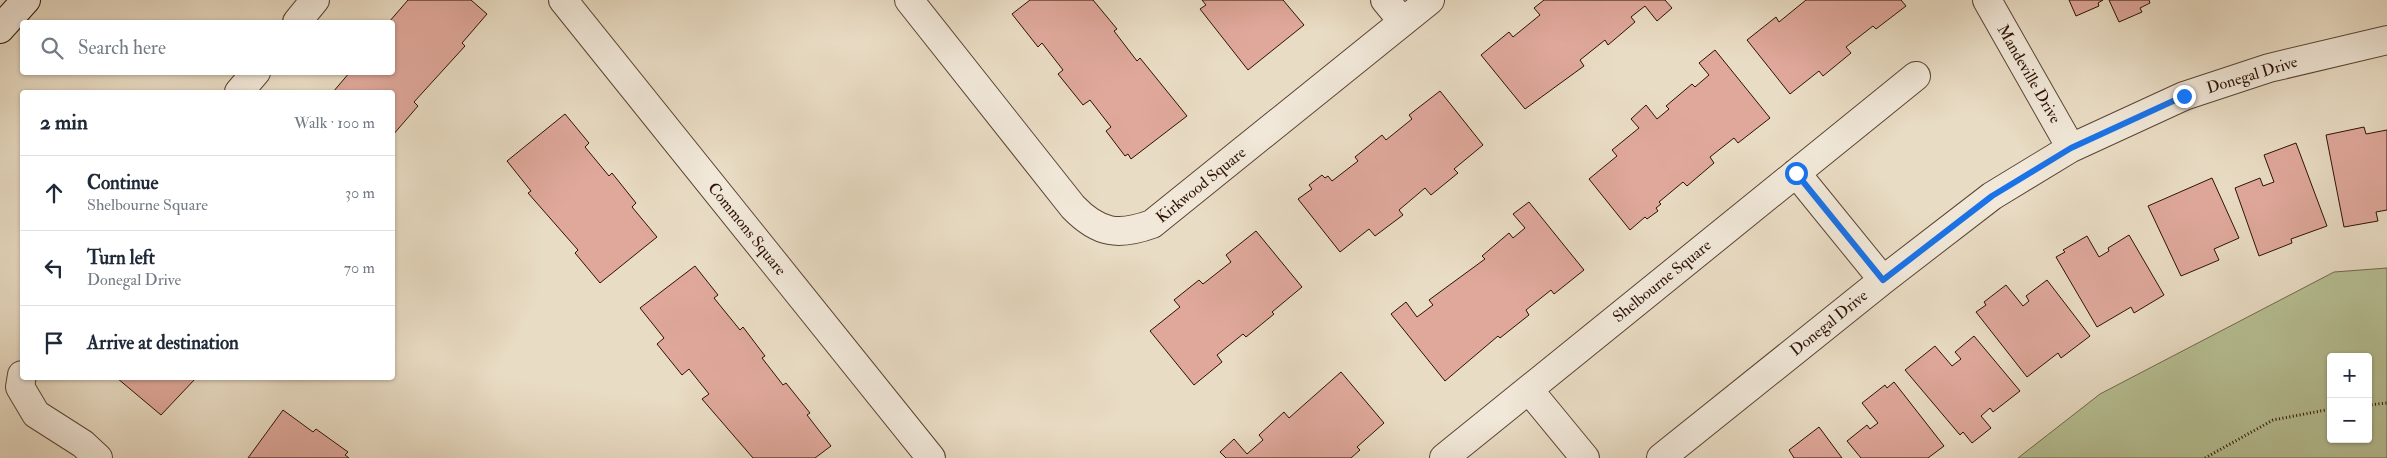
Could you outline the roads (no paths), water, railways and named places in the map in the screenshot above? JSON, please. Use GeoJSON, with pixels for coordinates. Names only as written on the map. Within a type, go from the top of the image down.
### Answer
{"type":"FeatureCollection","features":[{"type":"Feature","properties":{"kind":"street"},"geometry":{"type":"LineString","coordinates":[[0,29],[26,0]]}},
{"type":"Feature","properties":{"kind":"street"},"geometry":{"type":"LineString","coordinates":[[299,20],[315,0]]}},
{"type":"Feature","properties":{"kind":"street","name":"Commons Square"},"geometry":{"type":"LineString","coordinates":[[563,0],[931,458]]}},
{"type":"Feature","properties":{"kind":"street","name":"Kirkwood Square"},"geometry":{"type":"LineString","coordinates":[[909,0],[1085,220],[1107,230],[1130,231],[1152,224],[1430,0]]}},
{"type":"Feature","properties":{"kind":"street"},"geometry":{"type":"LineString","coordinates":[[1385,0],[1403,22]]}},
{"type":"Feature","properties":{"kind":"street","name":"Mandeville Drive"},"geometry":{"type":"LineString","coordinates":[[1987,0],[2071,148]]}},
{"type":"Feature","properties":{"kind":"street","name":"Donegal Drive"},"geometry":{"type":"LineString","coordinates":[[1661,458],[1883,280],[1992,196],[2071,148],[2184,96],[2268,68],[2387,40]]}},
{"type":"Feature","properties":{"kind":"street"},"geometry":{"type":"LineString","coordinates":[[241,90],[253,75]]}},
{"type":"Feature","properties":{"kind":"street","name":"Shelbourne Square"},"geometry":{"type":"LineString","coordinates":[[1444,458],[1916,76]]}},
{"type":"Feature","properties":{"kind":"street"},"geometry":{"type":"LineString","coordinates":[[1796,173],[1883,280]]}},
{"type":"Feature","properties":{"kind":"street"},"geometry":{"type":"LineString","coordinates":[[21,380],[20,387],[36,414],[83,444],[98,458]]}},
{"type":"Feature","properties":{"kind":"street"},"geometry":{"type":"LineString","coordinates":[[1529,390],[1585,458]]}}]}
